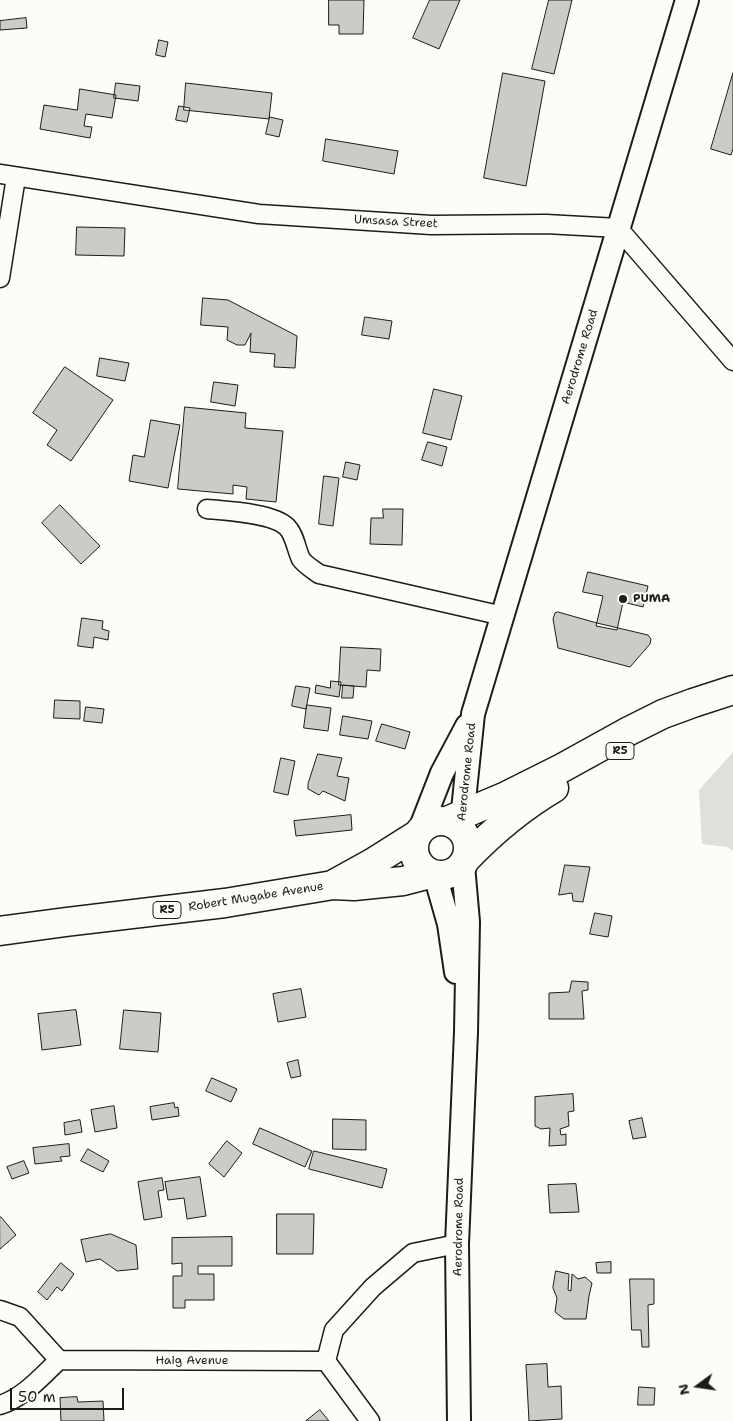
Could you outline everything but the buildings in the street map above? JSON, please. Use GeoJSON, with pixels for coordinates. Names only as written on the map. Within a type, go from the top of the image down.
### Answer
{"type":"FeatureCollection","features":[{"type":"Feature","properties":{"kind":"highway","name":"R5"},"geometry":{"type":"LineString","coordinates":[[418,833],[428,824],[434,822],[456,821],[562,768],[663,714],[733,690]]}},
{"type":"Feature","properties":{"kind":"highway","name":"R5"},"geometry":{"type":"LineString","coordinates":[[433,874],[443,876],[458,870],[484,841],[518,812],[593,765],[667,727],[733,702]]}},
{"type":"Feature","properties":{"kind":"highway"},"geometry":{"type":"LineString","coordinates":[[456,821],[468,842],[469,850],[465,861]]}},
{"type":"Feature","properties":{"kind":"highway"},"geometry":{"type":"LineString","coordinates":[[418,833],[414,842],[414,852],[417,861],[422,868],[433,874]]}},
{"type":"Feature","properties":{"kind":"highway","name":"Robert Mugabe Avenue"},"geometry":{"type":"LineString","coordinates":[[333,885],[372,863],[418,833]]}},
{"type":"Feature","properties":{"kind":"highway","name":"Robert Mugabe Avenue"},"geometry":{"type":"LineString","coordinates":[[0,932],[225,903],[333,885],[354,886],[404,881],[433,874]]}},
{"type":"Feature","properties":{"kind":"street","name":"Aerodrome Road"},"geometry":{"type":"LineString","coordinates":[[456,821],[473,714],[687,0]]}},
{"type":"Feature","properties":{"kind":"street","name":"Umsasa Street"},"geometry":{"type":"LineString","coordinates":[[8,176],[259,214],[431,225],[546,224],[618,228]]}},
{"type":"Feature","properties":{"kind":"street"},"geometry":{"type":"LineString","coordinates":[[0,278],[8,176]]}},
{"type":"Feature","properties":{"kind":"street"},"geometry":{"type":"LineString","coordinates":[[618,228],[733,361]]}},
{"type":"Feature","properties":{"kind":"street"},"geometry":{"type":"LineString","coordinates":[[207,509],[271,518],[287,527],[302,560],[319,574],[503,616]]}},
{"type":"Feature","properties":{"kind":"street","name":"Aerodrome Road"},"geometry":{"type":"LineString","coordinates":[[418,833],[442,773],[473,714]]}},
{"type":"Feature","properties":{"kind":"street","name":"Aerodrome Road"},"geometry":{"type":"LineString","coordinates":[[459,1421],[457,1244],[466,1032],[468,922],[465,861]]}},
{"type":"Feature","properties":{"kind":"street","name":"Aerodrome Road"},"geometry":{"type":"LineString","coordinates":[[433,874],[449,924],[466,1032]]}},
{"type":"Feature","properties":{"kind":"street"},"geometry":{"type":"LineString","coordinates":[[370,1421],[326,1361],[334,1330],[372,1287],[413,1253],[457,1244]]}},
{"type":"Feature","properties":{"kind":"street"},"geometry":{"type":"LineString","coordinates":[[0,1310],[20,1317],[59,1360],[27,1390],[9,1402],[0,1405]]}},
{"type":"Feature","properties":{"kind":"street","name":"Haig Avenue"},"geometry":{"type":"LineString","coordinates":[[59,1360],[326,1361]]}},
{"type":"Feature","properties":{"kind":"shaded area"},"geometry":{"type":"Polygon","coordinates":[[[733,752],[733,851],[727,847],[702,844],[699,790],[733,752]]]}},
{"type":"Feature","properties":{"kind":"place","name":"PUMA"},"geometry":{"type":"Point","coordinates":[623,599]}}]}
